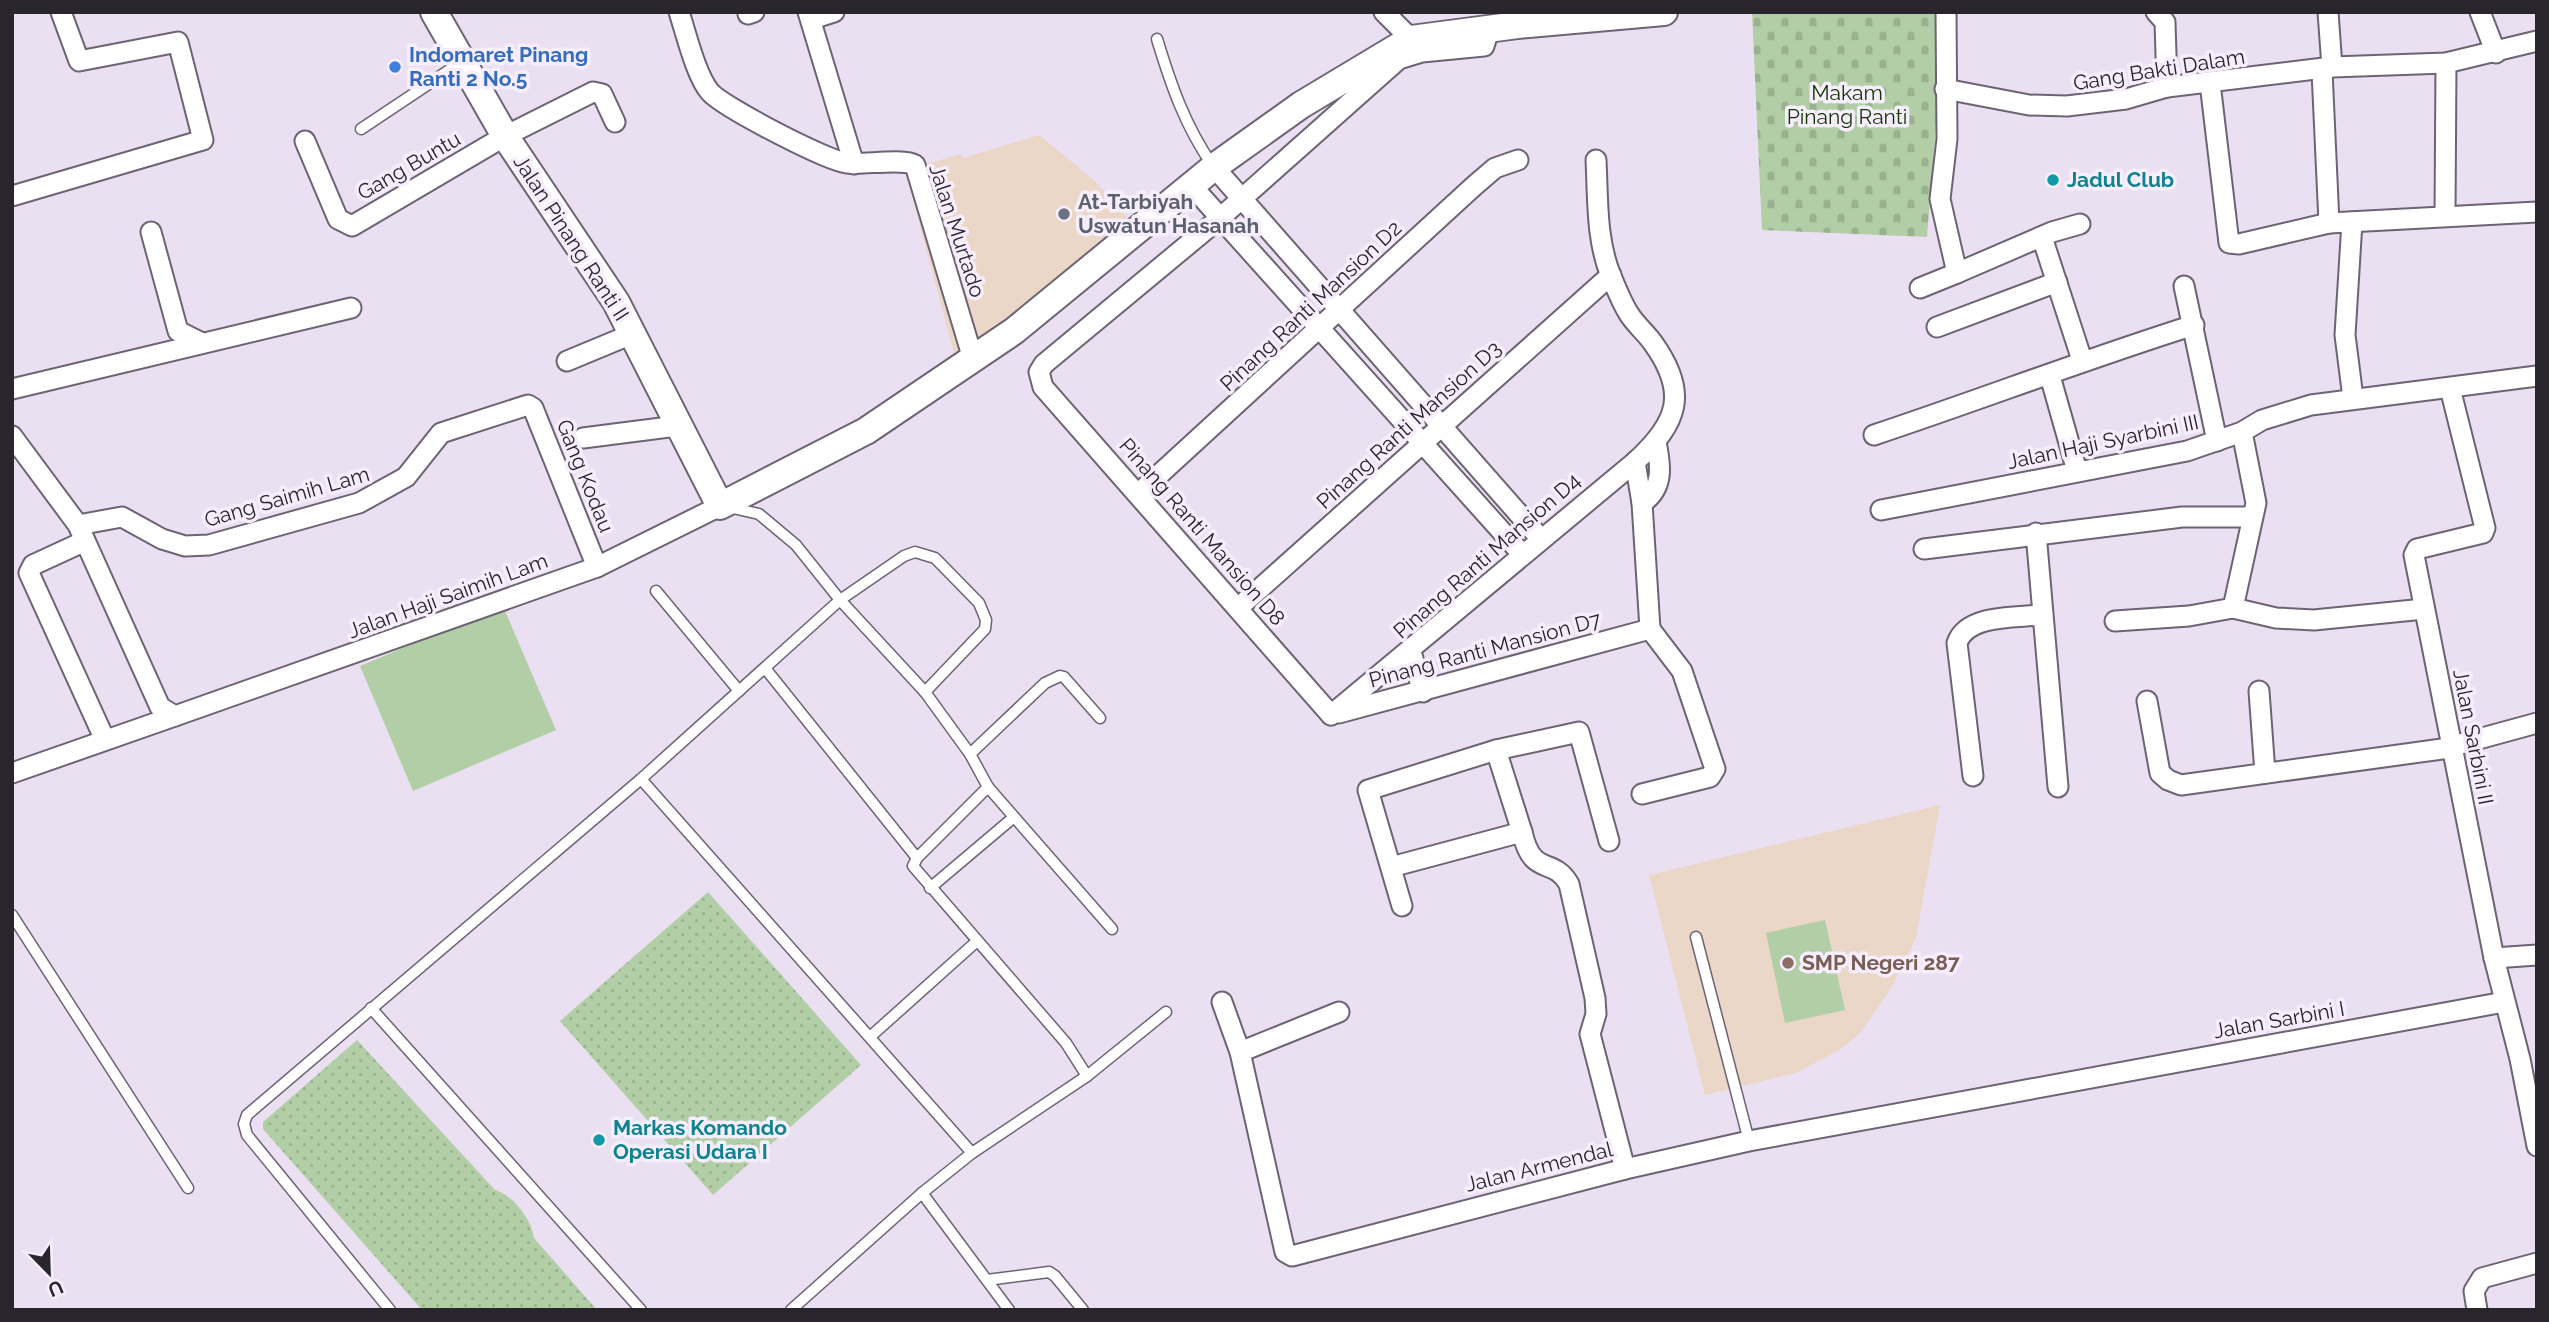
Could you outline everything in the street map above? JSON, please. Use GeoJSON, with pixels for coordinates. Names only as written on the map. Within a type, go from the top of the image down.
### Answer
{"type":"FeatureCollection","features":[{"type":"Feature","properties":{"kind":"street"},"geometry":{"type":"LineString","coordinates":[[12,196],[203,140],[178,42],[79,61],[61,12]]}},
{"type":"Feature","properties":{"kind":"street","name":"Jalan Pinang Ranti II"},"geometry":{"type":"LineString","coordinates":[[434,12],[505,136],[616,302],[720,506]]}},
{"type":"Feature","properties":{"kind":"street"},"geometry":{"type":"LineString","coordinates":[[679,12],[711,93],[804,147],[839,162],[854,164],[810,15],[834,12]]}},
{"type":"Feature","properties":{"kind":"street"},"geometry":{"type":"LineString","coordinates":[[720,506],[866,431],[973,359],[1014,331],[1214,167],[1301,105],[1400,46],[1489,30],[1517,19],[1664,12]]}},
{"type":"Feature","properties":{"kind":"street"},"geometry":{"type":"LineString","coordinates":[[1946,12],[1947,139],[1940,199],[1957,272]]}},
{"type":"Feature","properties":{"kind":"street"},"geometry":{"type":"LineString","coordinates":[[2156,12],[2165,22],[2167,88]]}},
{"type":"Feature","properties":{"kind":"street"},"geometry":{"type":"LineString","coordinates":[[2328,12],[2329,223]]}},
{"type":"Feature","properties":{"kind":"street"},"geometry":{"type":"LineString","coordinates":[[2480,12],[2496,53]]}},
{"type":"Feature","properties":{"kind":"street"},"geometry":{"type":"LineString","coordinates":[[1388,17],[1400,46]]}},
{"type":"Feature","properties":{"kind":"street"},"geometry":{"type":"LineString","coordinates":[[1220,218],[1399,59],[1422,52],[1484,46],[1489,30]]}},
{"type":"Feature","properties":{"kind":"street","name":"Gang Bakti Dalam"},"geometry":{"type":"LineString","coordinates":[[1945,89],[2029,105],[2067,106],[2126,99],[2167,88],[2327,69],[2446,63],[2537,41]]}},
{"type":"Feature","properties":{"kind":"street"},"geometry":{"type":"LineString","coordinates":[[2445,216],[2446,63]]}},
{"type":"Feature","properties":{"kind":"street"},"geometry":{"type":"LineString","coordinates":[[2210,83],[2229,243],[2239,244],[2329,223],[2537,212]]}},
{"type":"Feature","properties":{"kind":"street"},"geometry":{"type":"LineString","coordinates":[[505,136],[593,92],[602,94],[615,122]]}},
{"type":"Feature","properties":{"kind":"street","name":"Gang Buntu"},"geometry":{"type":"LineString","coordinates":[[305,141],[338,219],[352,226],[505,136]]}},
{"type":"Feature","properties":{"kind":"street","name":"Pinang Ranti Mansion D2"},"geometry":{"type":"LineString","coordinates":[[1139,493],[1474,186],[1495,168],[1518,160]]}},
{"type":"Feature","properties":{"kind":"street"},"geometry":{"type":"LineString","coordinates":[[1596,160],[1602,251],[1630,315],[1664,358],[1676,387],[1675,407],[1661,434],[1660,477],[1654,493],[1642,503]]}},
{"type":"Feature","properties":{"kind":"street","name":"Jalan Murtado"},"geometry":{"type":"LineString","coordinates":[[854,164],[907,161],[915,165],[973,359]]}},
{"type":"Feature","properties":{"kind":"street"},"geometry":{"type":"LineString","coordinates":[[1214,167],[1540,538]]}},
{"type":"Feature","properties":{"kind":"street"},"geometry":{"type":"LineString","coordinates":[[1191,185],[1522,554]]}},
{"type":"Feature","properties":{"kind":"street","name":"Pinang Ranti Mansion D8"},"geometry":{"type":"LineString","coordinates":[[1220,218],[1044,364],[1039,379],[1043,387],[1332,715]]}},
{"type":"Feature","properties":{"kind":"street"},"geometry":{"type":"LineString","coordinates":[[2352,222],[2345,335],[2353,398]]}},
{"type":"Feature","properties":{"kind":"street"},"geometry":{"type":"LineString","coordinates":[[1920,288],[2080,224]]}},
{"type":"Feature","properties":{"kind":"street"},"geometry":{"type":"LineString","coordinates":[[151,232],[178,331],[202,343]]}},
{"type":"Feature","properties":{"kind":"street"},"geometry":{"type":"LineString","coordinates":[[2042,237],[2082,360]]}},
{"type":"Feature","properties":{"kind":"street","name":"Pinang Ranti Mansion D3"},"geometry":{"type":"LineString","coordinates":[[1238,608],[1611,275]]}},
{"type":"Feature","properties":{"kind":"street"},"geometry":{"type":"LineString","coordinates":[[1937,327],[2057,282]]}},
{"type":"Feature","properties":{"kind":"street"},"geometry":{"type":"LineString","coordinates":[[2184,286],[2217,441]]}},
{"type":"Feature","properties":{"kind":"street"},"geometry":{"type":"LineString","coordinates":[[12,389],[351,308]]}},
{"type":"Feature","properties":{"kind":"street"},"geometry":{"type":"LineString","coordinates":[[1874,435],[2050,376],[2082,360],[2194,325]]}},
{"type":"Feature","properties":{"kind":"street"},"geometry":{"type":"LineString","coordinates":[[567,361],[632,334]]}},
{"type":"Feature","properties":{"kind":"street"},"geometry":{"type":"LineString","coordinates":[[2050,376],[2077,471]]}},
{"type":"Feature","properties":{"kind":"street","name":"Jalan Haji Syarbini III"},"geometry":{"type":"LineString","coordinates":[[1881,510],[2168,456],[2242,432],[2284,412],[2353,398],[2537,376]]}},
{"type":"Feature","properties":{"kind":"street","name":"Jalan Sarbini II"},"geometry":{"type":"LineString","coordinates":[[2450,388],[2485,528],[2483,533],[2415,552],[2494,958],[2504,1002],[2528,1058],[2537,1146]]}},
{"type":"Feature","properties":{"kind":"street","name":"Gang Saimih Lam"},"geometry":{"type":"LineString","coordinates":[[105,740],[29,573],[33,565],[81,533],[122,517],[162,539],[185,546],[209,545],[371,498],[406,477],[441,433],[528,405]]}},
{"type":"Feature","properties":{"kind":"street","name":"Gang Kodau"},"geometry":{"type":"LineString","coordinates":[[528,405],[533,408],[597,567]]}},
{"type":"Feature","properties":{"kind":"street"},"geometry":{"type":"LineString","coordinates":[[583,438],[677,426]]}},
{"type":"Feature","properties":{"kind":"street"},"geometry":{"type":"LineString","coordinates":[[2233,608],[2256,503],[2242,432]]}},
{"type":"Feature","properties":{"kind":"street","name":"Pinang Ranti Mansion D4"},"geometry":{"type":"LineString","coordinates":[[1332,715],[1411,652],[1540,538],[1634,462],[1661,434]]}},
{"type":"Feature","properties":{"kind":"street"},"geometry":{"type":"LineString","coordinates":[[13,439],[81,533],[160,707],[180,715]]}},
{"type":"Feature","properties":{"kind":"street"},"geometry":{"type":"LineString","coordinates":[[1634,462],[1642,503],[1650,629],[1682,671],[1715,769],[1710,777],[1642,794]]}},
{"type":"Feature","properties":{"kind":"street","name":"Jalan Haji Saimih Lam"},"geometry":{"type":"LineString","coordinates":[[12,773],[597,567],[720,506]]}},
{"type":"Feature","properties":{"kind":"street"},"geometry":{"type":"LineString","coordinates":[[1924,550],[2036,533],[2182,517],[2252,517]]}},
{"type":"Feature","properties":{"kind":"street"},"geometry":{"type":"LineString","coordinates":[[2036,533],[2040,615],[2058,787]]}},
{"type":"Feature","properties":{"kind":"street"},"geometry":{"type":"LineString","coordinates":[[2115,621],[2189,616],[2233,608],[2276,618],[2314,620],[2424,609]]}},
{"type":"Feature","properties":{"kind":"street"},"geometry":{"type":"LineString","coordinates":[[1973,776],[1957,643],[1960,635],[1968,628],[1989,620],[2040,615]]}},
{"type":"Feature","properties":{"kind":"street","name":"Pinang Ranti Mansion D7"},"geometry":{"type":"LineString","coordinates":[[1332,715],[1650,629]]}},
{"type":"Feature","properties":{"kind":"street"},"geometry":{"type":"LineString","coordinates":[[1411,652],[1423,692]]}},
{"type":"Feature","properties":{"kind":"street"},"geometry":{"type":"LineString","coordinates":[[2259,691],[2265,773]]}},
{"type":"Feature","properties":{"kind":"street"},"geometry":{"type":"LineString","coordinates":[[2147,701],[2160,773],[2168,780],[2181,785],[2452,747],[2537,723]]}},
{"type":"Feature","properties":{"kind":"street"},"geometry":{"type":"LineString","coordinates":[[1402,906],[1368,790],[1496,750],[1579,732],[1609,841]]}},
{"type":"Feature","properties":{"kind":"street"},"geometry":{"type":"LineString","coordinates":[[1496,750],[1526,851],[1536,863],[1563,874],[1569,884],[1595,998],[1596,1014],[1590,1034],[1625,1169]]}},
{"type":"Feature","properties":{"kind":"street"},"geometry":{"type":"LineString","coordinates":[[1391,867],[1522,832]]}},
{"type":"Feature","properties":{"kind":"street"},"geometry":{"type":"LineString","coordinates":[[2494,958],[2537,954]]}},
{"type":"Feature","properties":{"kind":"street","name":"Jalan Armendal"},"geometry":{"type":"LineString","coordinates":[[1223,1002],[1240,1052],[1288,1255],[1749,1140],[2062,1083]]}},
{"type":"Feature","properties":{"kind":"street","name":"Jalan Sarbini I"},"geometry":{"type":"LineString","coordinates":[[2062,1083],[2504,1002]]}},
{"type":"Feature","properties":{"kind":"street"},"geometry":{"type":"LineString","coordinates":[[1240,1052],[1339,1012]]}},
{"type":"Feature","properties":{"kind":"street"},"geometry":{"type":"LineString","coordinates":[[2477,1310],[2474,1291],[2482,1278],[2537,1263]]}},
{"type":"Feature","properties":{"kind":"lane"},"geometry":{"type":"LineString","coordinates":[[1157,39],[1171,87],[1191,134],[1214,167]]}},
{"type":"Feature","properties":{"kind":"lane"},"geometry":{"type":"LineString","coordinates":[[361,129],[462,62]]}},
{"type":"Feature","properties":{"kind":"lane"},"geometry":{"type":"LineString","coordinates":[[720,506],[752,511],[771,521],[796,545],[840,600],[925,692],[970,754],[988,787],[1112,929]]}},
{"type":"Feature","properties":{"kind":"lane"},"geometry":{"type":"LineString","coordinates":[[385,1308],[247,1135],[244,1124],[255,1108],[641,779],[840,600],[904,556],[915,552],[935,558],[979,603],[986,620],[985,629],[925,692]]}},
{"type":"Feature","properties":{"kind":"lane"},"geometry":{"type":"LineString","coordinates":[[656,591],[739,691]]}},
{"type":"Feature","properties":{"kind":"lane"},"geometry":{"type":"LineString","coordinates":[[765,668],[917,858]]}},
{"type":"Feature","properties":{"kind":"lane"},"geometry":{"type":"LineString","coordinates":[[970,754],[1045,683],[1059,676],[1065,677],[1100,718]]}},
{"type":"Feature","properties":{"kind":"lane"},"geometry":{"type":"LineString","coordinates":[[641,779],[872,1035],[972,1153]]}},
{"type":"Feature","properties":{"kind":"lane"},"geometry":{"type":"LineString","coordinates":[[988,787],[917,858],[913,866],[1066,1043],[1087,1076]]}},
{"type":"Feature","properties":{"kind":"lane"},"geometry":{"type":"LineString","coordinates":[[930,888],[1014,817]]}},
{"type":"Feature","properties":{"kind":"lane"},"geometry":{"type":"LineString","coordinates":[[12,915],[188,1188]]}},
{"type":"Feature","properties":{"kind":"lane"},"geometry":{"type":"LineString","coordinates":[[1696,937],[1749,1140]]}},
{"type":"Feature","properties":{"kind":"lane"},"geometry":{"type":"LineString","coordinates":[[872,1035],[976,942]]}},
{"type":"Feature","properties":{"kind":"lane"},"geometry":{"type":"LineString","coordinates":[[371,1008],[641,1310]]}},
{"type":"Feature","properties":{"kind":"lane"},"geometry":{"type":"LineString","coordinates":[[791,1310],[972,1153],[1087,1076],[1166,1012]]}},
{"type":"Feature","properties":{"kind":"lane"},"geometry":{"type":"LineString","coordinates":[[922,1194],[1009,1310]]}},
{"type":"Feature","properties":{"kind":"lane"},"geometry":{"type":"LineString","coordinates":[[987,1280],[1049,1272],[1083,1310]]}},
{"type":"Feature","properties":{"kind":"shaded area"},"geometry":{"type":"Polygon","coordinates":[[[1039,135],[1095,181],[1134,225],[1000,334],[955,357],[905,170],[961,154],[963,158],[1039,135]]]}},
{"type":"Feature","properties":{"kind":"shaded area","name":"SMP Negeri 287"},"geometry":{"type":"Polygon","coordinates":[[[1940,805],[1916,938],[1892,987],[1861,1032],[1841,1049],[1796,1073],[1705,1095],[1649,875],[1940,805]]]}},
{"type":"Feature","properties":{"kind":"green space","name":"Makam Pinang Ranti"},"geometry":{"type":"Polygon","coordinates":[[[1752,12],[1945,12],[1927,237],[1762,230],[1752,12]]]}},
{"type":"Feature","properties":{"kind":"green space"},"geometry":{"type":"Polygon","coordinates":[[[503,606],[556,730],[413,791],[360,666],[503,606]]]}},
{"type":"Feature","properties":{"kind":"green space"},"geometry":{"type":"Polygon","coordinates":[[[708,892],[861,1065],[713,1195],[560,1021],[708,892]]]}},
{"type":"Feature","properties":{"kind":"green space"},"geometry":{"type":"Polygon","coordinates":[[[1825,920],[1845,1010],[1785,1023],[1766,933],[1825,920]]]}},
{"type":"Feature","properties":{"kind":"green space"},"geometry":{"type":"Polygon","coordinates":[[[357,1040],[495,1190],[521,1209],[534,1238],[597,1310],[422,1310],[263,1129],[263,1122],[357,1040]]]}},
{"type":"Feature","properties":{"kind":"place","name":"Indomaret Pinang Ranti 2 No.5"},"geometry":{"type":"Point","coordinates":[395,67]}},
{"type":"Feature","properties":{"kind":"place","name":"Jadul Club"},"geometry":{"type":"Point","coordinates":[2053,180]}},
{"type":"Feature","properties":{"kind":"place","name":"At-Tarbiyah Uswatun Hasanah"},"geometry":{"type":"Point","coordinates":[1064,214]}},
{"type":"Feature","properties":{"kind":"place","name":"SMP Negeri 287"},"geometry":{"type":"Point","coordinates":[1788,963]}},
{"type":"Feature","properties":{"kind":"place","name":"Markas Komando Operasi Udara I"},"geometry":{"type":"Point","coordinates":[599,1140]}}]}
